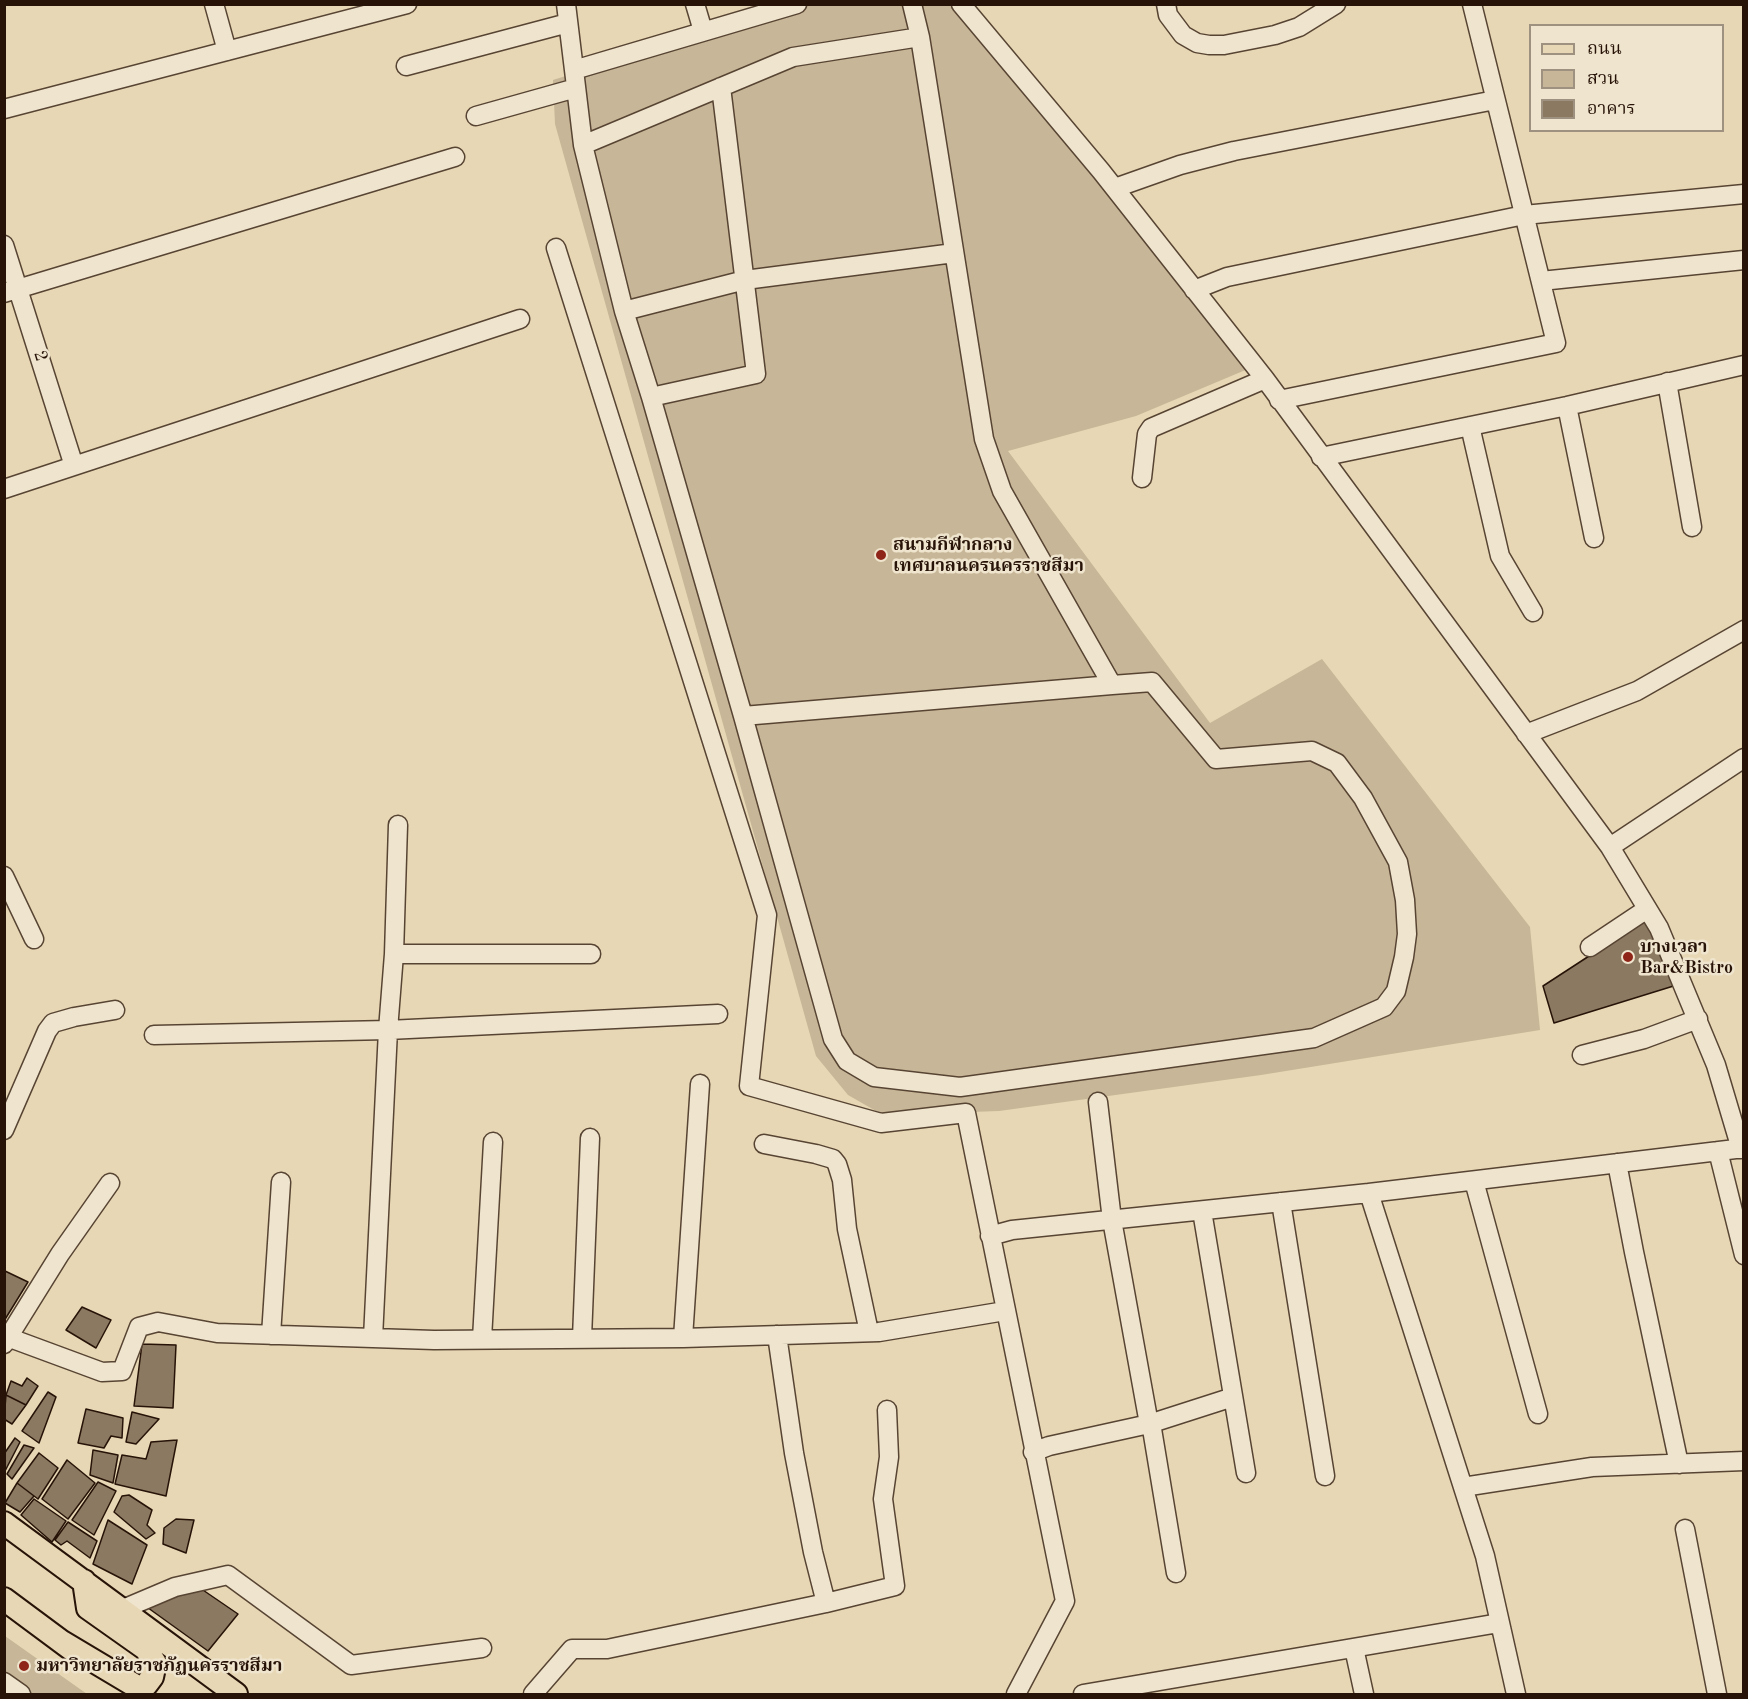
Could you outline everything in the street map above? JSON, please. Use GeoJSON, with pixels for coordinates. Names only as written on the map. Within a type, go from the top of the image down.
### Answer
{"type":"FeatureCollection","features":[{"type":"Feature","properties":{"kind":"main road"},"geometry":{"type":"LineString","coordinates":[[4,1522],[236,1695]]}},
{"type":"Feature","properties":{"kind":"main road"},"geometry":{"type":"LineString","coordinates":[[62,1642],[140,1688],[146,1685],[152,1677],[155,1663],[146,1649],[88,1608],[84,1581]]}},
{"type":"Feature","properties":{"kind":"main road"},"geometry":{"type":"LineString","coordinates":[[4,1599],[133,1695]]}},
{"type":"Feature","properties":{"kind":"main road"},"geometry":{"type":"LineString","coordinates":[[200,1695],[210,1689],[221,1695]]}},
{"type":"Feature","properties":{"kind":"street"},"geometry":{"type":"LineString","coordinates":[[214,4],[227,51]]}},
{"type":"Feature","properties":{"kind":"street"},"geometry":{"type":"LineString","coordinates":[[4,109],[407,4]]}},
{"type":"Feature","properties":{"kind":"street"},"geometry":{"type":"LineString","coordinates":[[694,4],[703,31]]}},
{"type":"Feature","properties":{"kind":"street"},"geometry":{"type":"LineString","coordinates":[[476,116],[703,31],[796,4]]}},
{"type":"Feature","properties":{"kind":"street"},"geometry":{"type":"LineString","coordinates":[[912,4],[920,37],[984,439],[1002,491],[1112,685]]}},
{"type":"Feature","properties":{"kind":"street"},"geometry":{"type":"LineString","coordinates":[[961,4],[1114,188],[1265,379],[1610,847],[1659,928],[1716,1065],[1742,1149],[1370,1193],[1012,1230],[990,1236]]}},
{"type":"Feature","properties":{"kind":"street"},"geometry":{"type":"LineString","coordinates":[[1166,4],[1168,15],[1183,35],[1197,43],[1209,45],[1224,45],[1275,35],[1299,27],[1336,4]]}},
{"type":"Feature","properties":{"kind":"street"},"geometry":{"type":"LineString","coordinates":[[1280,400],[1556,343],[1472,4]]}},
{"type":"Feature","properties":{"kind":"street"},"geometry":{"type":"LineString","coordinates":[[406,66],[567,14],[583,145],[624,310],[743,716],[833,1039],[847,1061],[874,1077],[960,1087],[1314,1038],[1383,1007],[1396,991],[1407,934],[1405,900],[1398,862],[1363,798],[1336,763],[1312,751],[1216,759],[1152,682],[743,716]]}},
{"type":"Feature","properties":{"kind":"street"},"geometry":{"type":"LineString","coordinates":[[583,145],[793,57],[920,37]]}},
{"type":"Feature","properties":{"kind":"street"},"geometry":{"type":"LineString","coordinates":[[651,397],[756,375],[721,87]]}},
{"type":"Feature","properties":{"kind":"street"},"geometry":{"type":"LineString","coordinates":[[1114,188],[1180,165],[1234,151],[1495,100]]}},
{"type":"Feature","properties":{"kind":"street"},"geometry":{"type":"LineString","coordinates":[[12,291],[455,157]]}},
{"type":"Feature","properties":{"kind":"street"},"geometry":{"type":"LineString","coordinates":[[1194,290],[1227,278],[1524,215],[1743,194]]}},
{"type":"Feature","properties":{"kind":"street","name":"2"},"geometry":{"type":"LineString","coordinates":[[4,245],[12,291],[74,466]]}},
{"type":"Feature","properties":{"kind":"street"},"geometry":{"type":"LineString","coordinates":[[556,248],[767,915],[749,1086],[881,1123],[966,1113],[1065,1601],[1016,1695]]}},
{"type":"Feature","properties":{"kind":"street"},"geometry":{"type":"LineString","coordinates":[[624,310],[745,280],[954,253]]}},
{"type":"Feature","properties":{"kind":"street"},"geometry":{"type":"LineString","coordinates":[[1541,281],[1743,260]]}},
{"type":"Feature","properties":{"kind":"street"},"geometry":{"type":"LineString","coordinates":[[4,489],[520,319]]}},
{"type":"Feature","properties":{"kind":"street"},"geometry":{"type":"LineString","coordinates":[[1321,457],[1567,406],[1743,364]]}},
{"type":"Feature","properties":{"kind":"street"},"geometry":{"type":"LineString","coordinates":[[1142,478],[1147,434],[1151,428],[1265,379]]}},
{"type":"Feature","properties":{"kind":"street"},"geometry":{"type":"LineString","coordinates":[[1667,382],[1692,527]]}},
{"type":"Feature","properties":{"kind":"street"},"geometry":{"type":"LineString","coordinates":[[1567,406],[1594,538]]}},
{"type":"Feature","properties":{"kind":"street"},"geometry":{"type":"LineString","coordinates":[[1470,426],[1500,556],[1533,612]]}},
{"type":"Feature","properties":{"kind":"street"},"geometry":{"type":"LineString","coordinates":[[1526,734],[1637,691],[1743,630]]}},
{"type":"Feature","properties":{"kind":"street"},"geometry":{"type":"LineString","coordinates":[[1610,847],[1743,758]]}},
{"type":"Feature","properties":{"kind":"street"},"geometry":{"type":"LineString","coordinates":[[373,1338],[388,1030],[394,954],[398,825]]}},
{"type":"Feature","properties":{"kind":"street"},"geometry":{"type":"LineString","coordinates":[[4,876],[34,939]]}},
{"type":"Feature","properties":{"kind":"street"},"geometry":{"type":"LineString","coordinates":[[1590,947],[1647,909]]}},
{"type":"Feature","properties":{"kind":"street"},"geometry":{"type":"LineString","coordinates":[[394,954],[591,954]]}},
{"type":"Feature","properties":{"kind":"street"},"geometry":{"type":"LineString","coordinates":[[4,1130],[47,1031],[53,1023],[115,1010]]}},
{"type":"Feature","properties":{"kind":"street"},"geometry":{"type":"LineString","coordinates":[[154,1035],[388,1030],[718,1014]]}},
{"type":"Feature","properties":{"kind":"street"},"geometry":{"type":"LineString","coordinates":[[1582,1055],[1644,1039],[1698,1019]]}},
{"type":"Feature","properties":{"kind":"street"},"geometry":{"type":"LineString","coordinates":[[683,1338],[700,1084]]}},
{"type":"Feature","properties":{"kind":"street"},"geometry":{"type":"LineString","coordinates":[[1098,1102],[1112,1220],[1176,1573]]}},
{"type":"Feature","properties":{"kind":"street"},"geometry":{"type":"LineString","coordinates":[[582,1338],[590,1138]]}},
{"type":"Feature","properties":{"kind":"street"},"geometry":{"type":"LineString","coordinates":[[482,1339],[493,1142]]}},
{"type":"Feature","properties":{"kind":"street"},"geometry":{"type":"LineString","coordinates":[[764,1144],[816,1154],[833,1159],[837,1164],[842,1180],[847,1229],[869,1332]]}},
{"type":"Feature","properties":{"kind":"street"},"geometry":{"type":"LineString","coordinates":[[1718,1151],[1743,1255]]}},
{"type":"Feature","properties":{"kind":"street"},"geometry":{"type":"LineString","coordinates":[[1617,1163],[1679,1464]]}},
{"type":"Feature","properties":{"kind":"street"},"geometry":{"type":"LineString","coordinates":[[1474,1181],[1538,1414]]}},
{"type":"Feature","properties":{"kind":"street"},"geometry":{"type":"LineString","coordinates":[[271,1335],[281,1182]]}},
{"type":"Feature","properties":{"kind":"street"},"geometry":{"type":"LineString","coordinates":[[110,1183],[60,1254],[7,1341],[102,1372],[122,1371],[139,1327],[158,1322],[217,1333],[271,1335],[482,1339],[683,1338],[869,1332],[1005,1311]]}},
{"type":"Feature","properties":{"kind":"street"},"geometry":{"type":"LineString","coordinates":[[1370,1193],[1485,1556],[1516,1695]]}},
{"type":"Feature","properties":{"kind":"street"},"geometry":{"type":"LineString","coordinates":[[1281,1202],[1324,1476]]}},
{"type":"Feature","properties":{"kind":"street"},"geometry":{"type":"LineString","coordinates":[[1202,1210],[1246,1473]]}},
{"type":"Feature","properties":{"kind":"street"},"geometry":{"type":"LineString","coordinates":[[777,1335],[794,1453],[813,1552],[826,1603]]}},
{"type":"Feature","properties":{"kind":"street"},"geometry":{"type":"LineString","coordinates":[[1034,1452],[1049,1446],[1150,1423],[1233,1397]]}},
{"type":"Feature","properties":{"kind":"street"},"geometry":{"type":"LineString","coordinates":[[533,1695],[572,1648],[607,1649],[896,1586],[883,1499],[889,1457],[887,1410]]}},
{"type":"Feature","properties":{"kind":"street"},"geometry":{"type":"LineString","coordinates":[[1463,1487],[1592,1467],[1743,1461]]}},
{"type":"Feature","properties":{"kind":"street"},"geometry":{"type":"LineString","coordinates":[[1685,1529],[1717,1695]]}},
{"type":"Feature","properties":{"kind":"street"},"geometry":{"type":"LineString","coordinates":[[123,1609],[175,1587],[228,1575],[351,1665],[482,1648]]}},
{"type":"Feature","properties":{"kind":"street"},"geometry":{"type":"LineString","coordinates":[[1083,1695],[1499,1623]]}},
{"type":"Feature","properties":{"kind":"street"},"geometry":{"type":"LineString","coordinates":[[1354,1648],[1364,1695]]}},
{"type":"Feature","properties":{"kind":"street"},"geometry":{"type":"LineString","coordinates":[[4,1682],[21,1695]]}},
{"type":"Feature","properties":{"kind":"green space","name":"สนามกีฬากลาง เทศบาลนครนครราชสีมา"},"geometry":{"type":"Polygon","coordinates":[[[809,5],[961,5],[1255,366],[1136,416],[1008,451],[1210,723],[1322,659],[1530,927],[1540,1030],[1261,1075],[999,1111],[883,1115],[848,1095],[816,1056],[555,124],[553,80],[763,14],[809,5]]]}},
{"type":"Feature","properties":{"kind":"green space","name":"มหาวิทยาลัยราชภัฏนครราชสีมา"},"geometry":{"type":"Polygon","coordinates":[[[5,1636],[87,1694],[5,1694],[5,1636]]]}},
{"type":"Feature","properties":{"kind":"building","name":"บางเวลา Bar&Bistro"},"geometry":{"type":"Polygon","coordinates":[[[1649,917],[1680,984],[1554,1023],[1543,986],[1649,917]]]}},
{"type":"Feature","properties":{"kind":"building"},"geometry":{"type":"Polygon","coordinates":[[[4,1272],[28,1282],[4,1321],[4,1272]]]}},
{"type":"Feature","properties":{"kind":"building"},"geometry":{"type":"Polygon","coordinates":[[[82,1307],[111,1320],[96,1348],[66,1330],[82,1307]]]}},
{"type":"Feature","properties":{"kind":"building"},"geometry":{"type":"Polygon","coordinates":[[[142,1344],[176,1345],[173,1408],[134,1406],[142,1344]]]}},
{"type":"Feature","properties":{"kind":"building"},"geometry":{"type":"Polygon","coordinates":[[[27,1378],[38,1386],[26,1405],[6,1395],[11,1381],[22,1386],[27,1378]]]}},
{"type":"Feature","properties":{"kind":"building"},"geometry":{"type":"Polygon","coordinates":[[[48,1392],[56,1397],[39,1443],[22,1431],[48,1392]]]}},
{"type":"Feature","properties":{"kind":"building"},"geometry":{"type":"Polygon","coordinates":[[[6,1395],[26,1405],[12,1424],[4,1419],[6,1395]]]}},
{"type":"Feature","properties":{"kind":"building"},"geometry":{"type":"Polygon","coordinates":[[[86,1409],[123,1418],[122,1438],[111,1436],[104,1448],[78,1443],[86,1409]]]}},
{"type":"Feature","properties":{"kind":"building"},"geometry":{"type":"Polygon","coordinates":[[[132,1412],[159,1419],[136,1444],[126,1442],[132,1412]]]}},
{"type":"Feature","properties":{"kind":"building"},"geometry":{"type":"Polygon","coordinates":[[[15,1438],[20,1442],[4,1473],[4,1454],[15,1438]]]}},
{"type":"Feature","properties":{"kind":"building"},"geometry":{"type":"Polygon","coordinates":[[[177,1440],[166,1496],[115,1484],[122,1455],[146,1459],[151,1442],[177,1440]]]}},
{"type":"Feature","properties":{"kind":"building"},"geometry":{"type":"Polygon","coordinates":[[[24,1445],[34,1448],[12,1479],[7,1474],[24,1445]]]}},
{"type":"Feature","properties":{"kind":"building"},"geometry":{"type":"Polygon","coordinates":[[[93,1450],[118,1455],[113,1483],[90,1475],[93,1450]]]}},
{"type":"Feature","properties":{"kind":"building"},"geometry":{"type":"Polygon","coordinates":[[[39,1453],[58,1468],[38,1499],[17,1483],[39,1453]]]}},
{"type":"Feature","properties":{"kind":"building"},"geometry":{"type":"Polygon","coordinates":[[[67,1460],[95,1483],[68,1519],[42,1499],[67,1460]]]}},
{"type":"Feature","properties":{"kind":"building"},"geometry":{"type":"Polygon","coordinates":[[[98,1482],[116,1491],[94,1535],[72,1520],[98,1482]]]}},
{"type":"Feature","properties":{"kind":"building"},"geometry":{"type":"Polygon","coordinates":[[[17,1483],[34,1496],[20,1512],[5,1503],[17,1483]]]}},
{"type":"Feature","properties":{"kind":"building"},"geometry":{"type":"Polygon","coordinates":[[[129,1495],[152,1510],[147,1525],[155,1533],[146,1539],[114,1512],[122,1496],[129,1495]]]}},
{"type":"Feature","properties":{"kind":"building"},"geometry":{"type":"Polygon","coordinates":[[[34,1499],[66,1521],[52,1542],[21,1515],[34,1499]]]}},
{"type":"Feature","properties":{"kind":"building"},"geometry":{"type":"Polygon","coordinates":[[[176,1519],[194,1520],[186,1553],[163,1544],[164,1528],[176,1519]]]}},
{"type":"Feature","properties":{"kind":"building"},"geometry":{"type":"Polygon","coordinates":[[[108,1520],[147,1545],[132,1584],[93,1564],[108,1520]]]}},
{"type":"Feature","properties":{"kind":"building"},"geometry":{"type":"Polygon","coordinates":[[[68,1522],[97,1541],[90,1558],[67,1541],[61,1545],[55,1540],[68,1522]]]}},
{"type":"Feature","properties":{"kind":"building"},"geometry":{"type":"Polygon","coordinates":[[[200,1588],[238,1614],[208,1651],[144,1605],[200,1588]]]}},
{"type":"Feature","properties":{"kind":"place","name":"สนามกีฬากลาง เทศบาลนครนครราชสีมา"},"geometry":{"type":"Point","coordinates":[881,555]}},
{"type":"Feature","properties":{"kind":"place","name":"บางเวลา Bar&Bistro"},"geometry":{"type":"Point","coordinates":[1628,957]}},
{"type":"Feature","properties":{"kind":"place","name":"มหาวิทยาลัยราชภัฏนครราชสีมา"},"geometry":{"type":"Point","coordinates":[24,1666]}}]}
